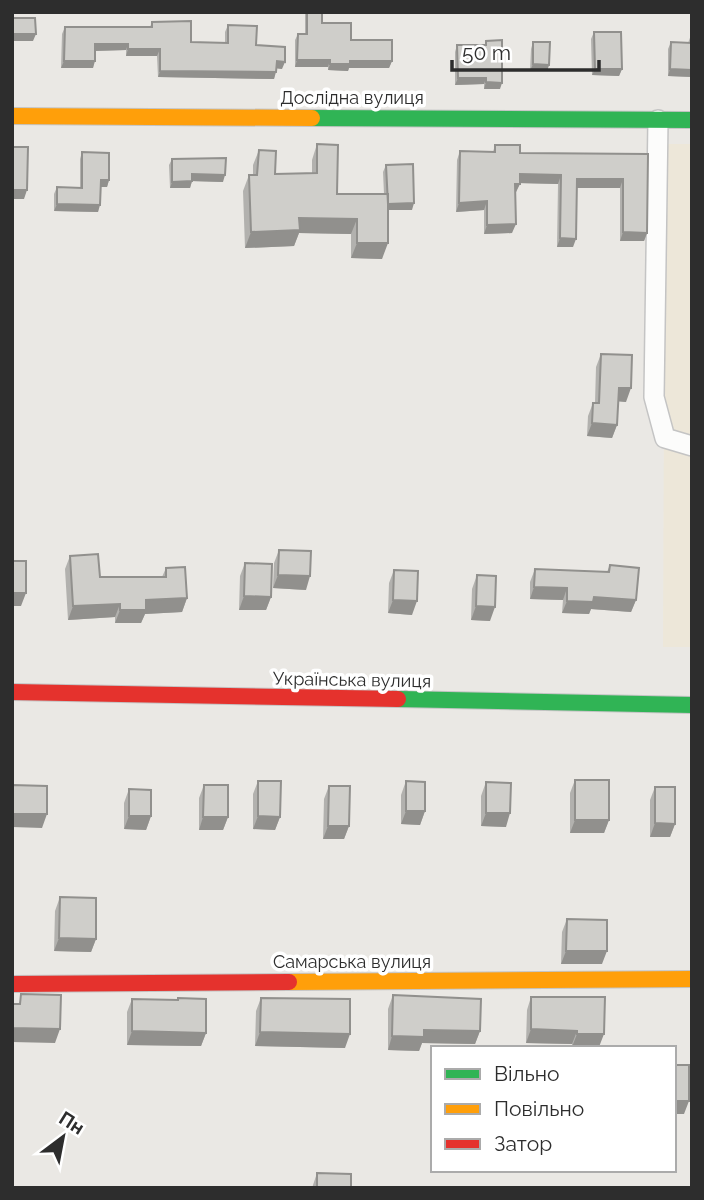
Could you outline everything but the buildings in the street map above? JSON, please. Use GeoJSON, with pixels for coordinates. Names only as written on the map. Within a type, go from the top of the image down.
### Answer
{"type":"FeatureCollection","features":[{"type":"Feature","properties":{"kind":"street","name":"Дослідна вулиця"},"geometry":{"type":"LineString","coordinates":[[12,116],[692,120]]}},
{"type":"Feature","properties":{"kind":"street"},"geometry":{"type":"LineString","coordinates":[[659,120],[654,397],[665,438],[692,446]]}},
{"type":"Feature","properties":{"kind":"street","name":"Українська вулиця"},"geometry":{"type":"LineString","coordinates":[[12,692],[692,705]]}},
{"type":"Feature","properties":{"kind":"street","name":"Самарська вулиця"},"geometry":{"type":"LineString","coordinates":[[12,984],[692,979]]}},
{"type":"Feature","properties":{"kind":"shaded area"},"geometry":{"type":"Polygon","coordinates":[[[665,144],[692,144],[692,647],[663,647],[665,144]]]}},
{"type":"Feature","properties":{"kind":"traffic: fast"},"geometry":{"type":"LineString","coordinates":[[312,118],[692,120]]}},
{"type":"Feature","properties":{"kind":"traffic: fast"},"geometry":{"type":"LineString","coordinates":[[398,699],[692,705]]}},
{"type":"Feature","properties":{"kind":"traffic: slow"},"geometry":{"type":"LineString","coordinates":[[12,116],[312,118]]}},
{"type":"Feature","properties":{"kind":"traffic: slow"},"geometry":{"type":"LineString","coordinates":[[289,982],[692,979]]}},
{"type":"Feature","properties":{"kind":"traffic: jam"},"geometry":{"type":"LineString","coordinates":[[12,692],[398,699]]}},
{"type":"Feature","properties":{"kind":"traffic: jam"},"geometry":{"type":"LineString","coordinates":[[12,984],[289,982]]}}]}
